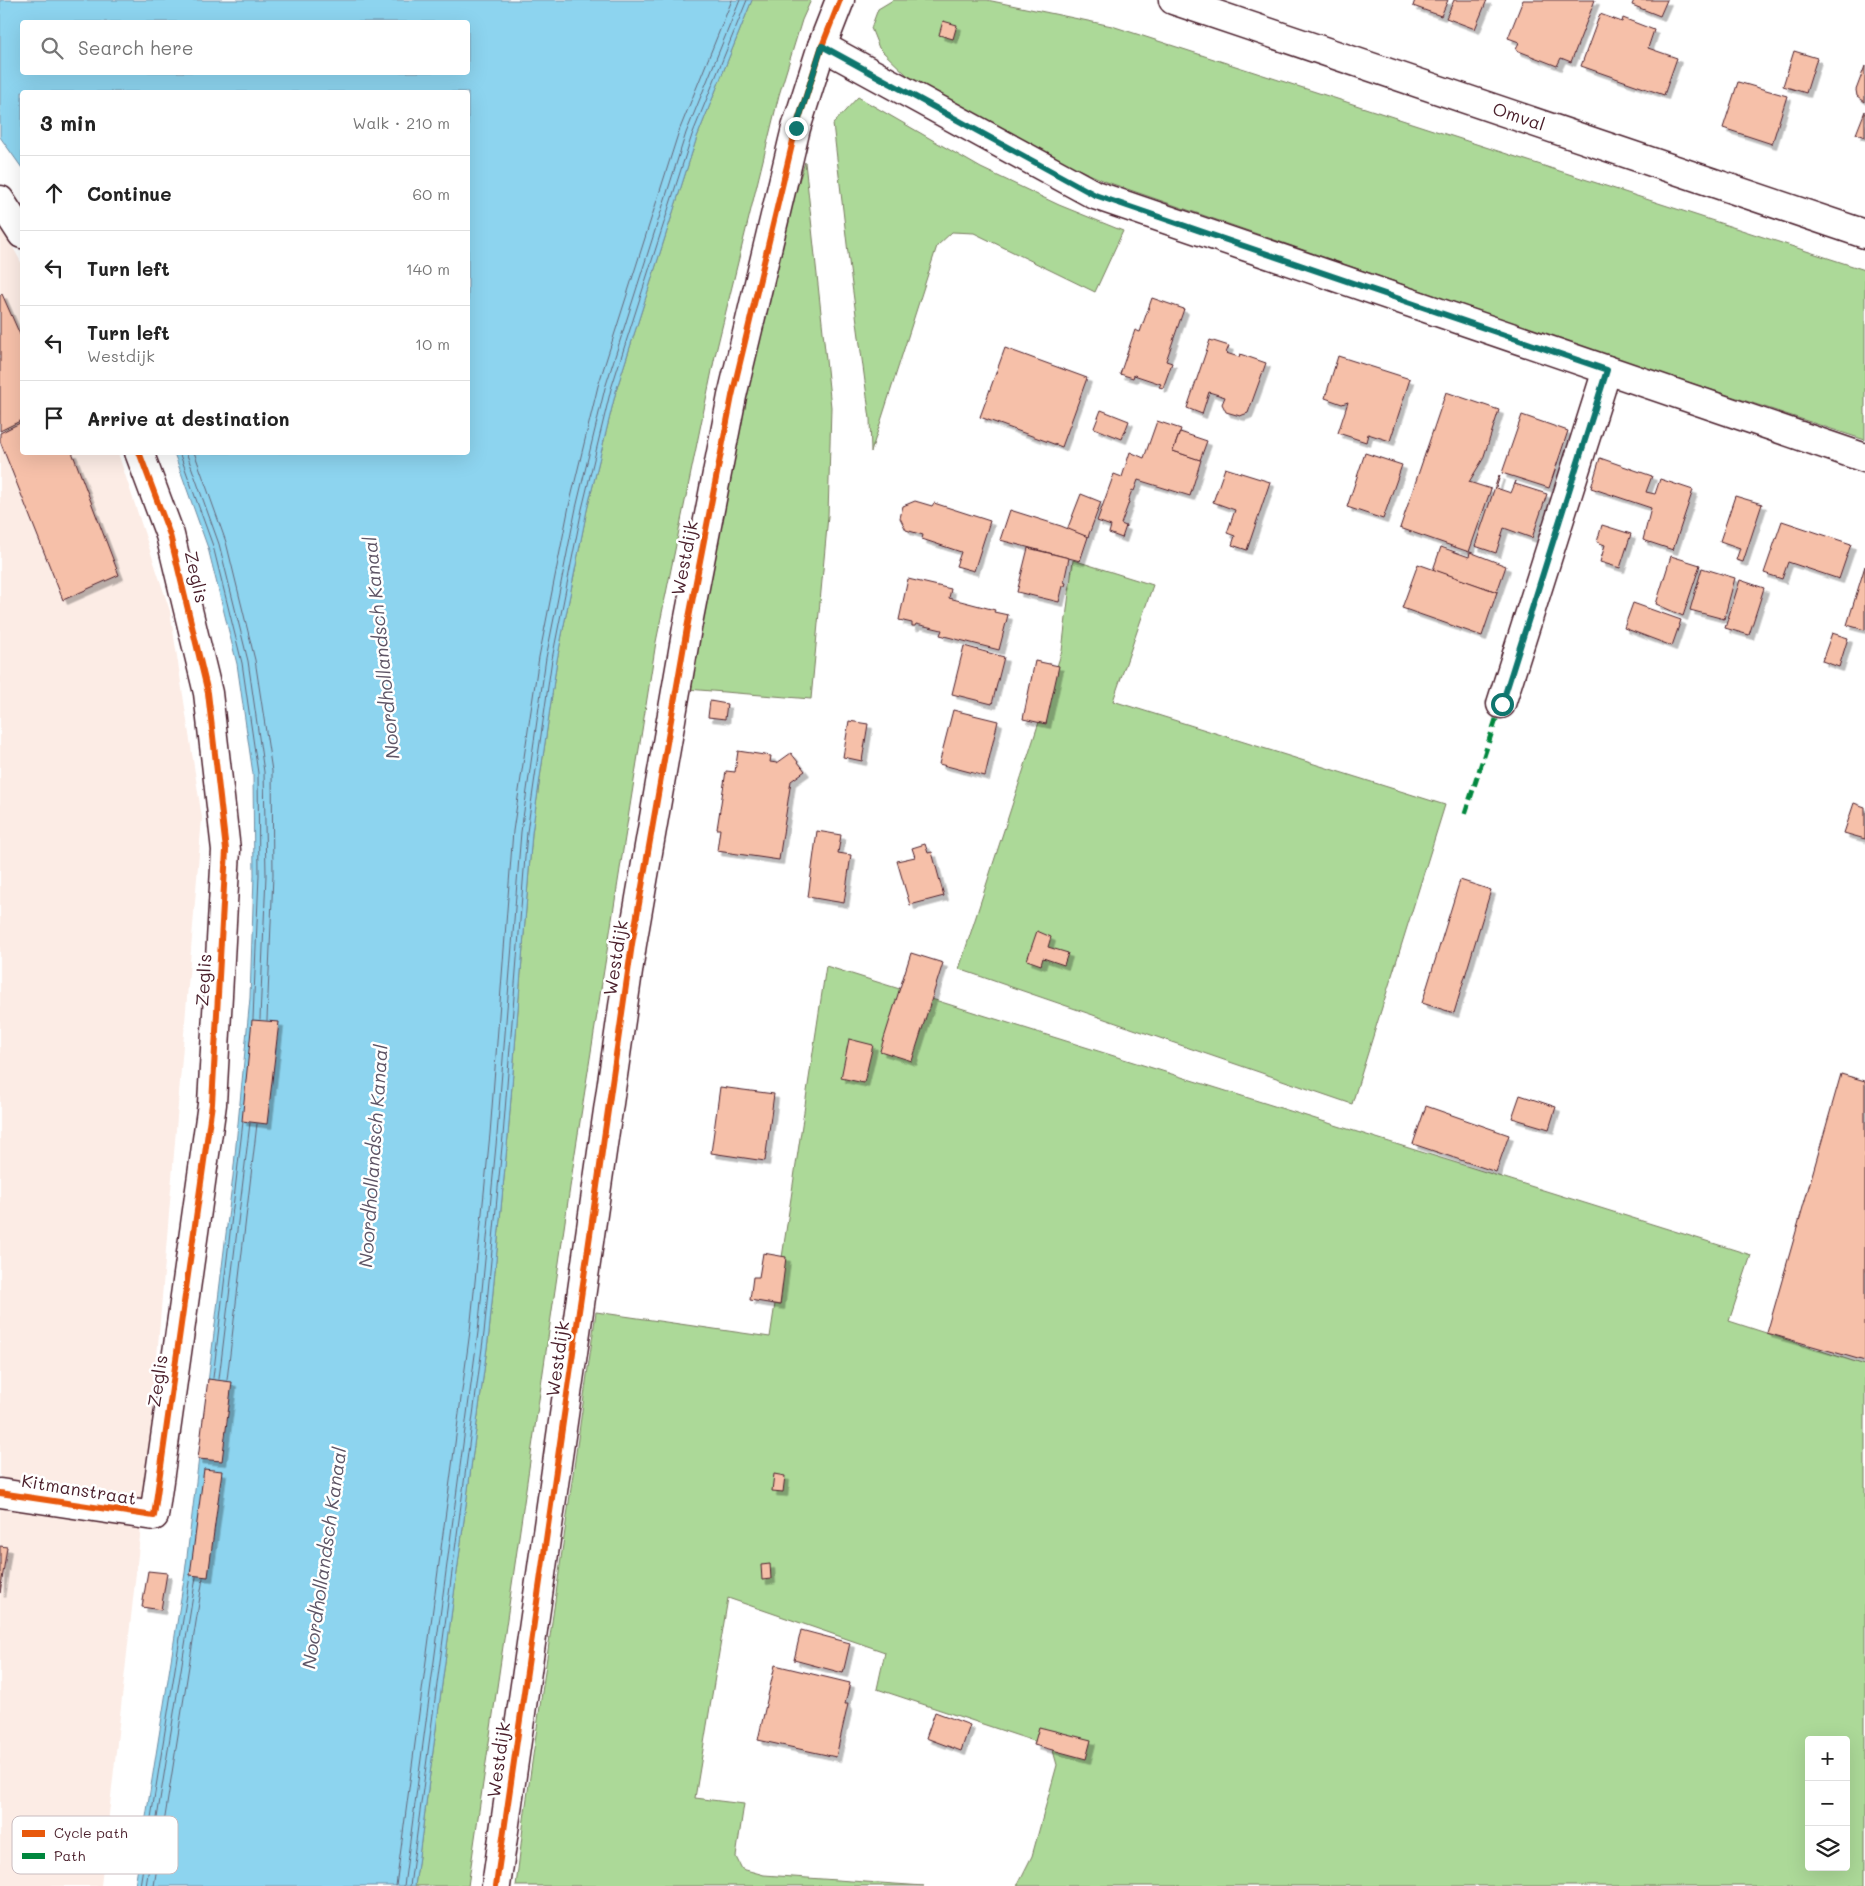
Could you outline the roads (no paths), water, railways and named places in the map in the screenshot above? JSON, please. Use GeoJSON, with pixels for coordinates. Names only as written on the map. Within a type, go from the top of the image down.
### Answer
{"type":"FeatureCollection","features":[{"type":"Feature","properties":{"kind":"street","name":"Westdijk"},"geometry":{"type":"LineString","coordinates":[[496,1886],[632,944],[687,628],[732,396],[796,128],[822,46],[840,0]]}},
{"type":"Feature","properties":{"kind":"street","name":"Omval"},"geometry":{"type":"LineString","coordinates":[[1174,0],[1865,234]]}},
{"type":"Feature","properties":{"kind":"street"},"geometry":{"type":"LineString","coordinates":[[822,46],[1095,195],[1865,458]]}},
{"type":"Feature","properties":{"kind":"street"},"geometry":{"type":"LineString","coordinates":[[0,200],[20,231]]}},
{"type":"Feature","properties":{"kind":"street"},"geometry":{"type":"LineString","coordinates":[[1502,704],[1607,370]]}},
{"type":"Feature","properties":{"kind":"street","name":"Zeglis"},"geometry":{"type":"LineString","coordinates":[[139,455],[170,535],[208,694],[226,850],[212,1104],[154,1516]]}},
{"type":"Feature","properties":{"kind":"street","name":"Kitmanstraat"},"geometry":{"type":"LineString","coordinates":[[0,1493],[154,1516]]}},
{"type":"Feature","properties":{"kind":"water","name":"Noordhollandsch Kanaal"},"geometry":{"type":"Polygon","coordinates":[[[0,0],[752,0],[697,137],[616,391],[587,510],[557,660],[532,833],[508,1136],[489,1333],[415,1886],[135,1886],[137,1874],[178,1874],[178,1816],[146,1816],[185,1573],[233,1176],[250,998],[254,875],[253,774],[237,664],[208,548],[175,455],[470,455],[470,90],[20,90],[20,165],[0,137],[0,0]]]}}]}
